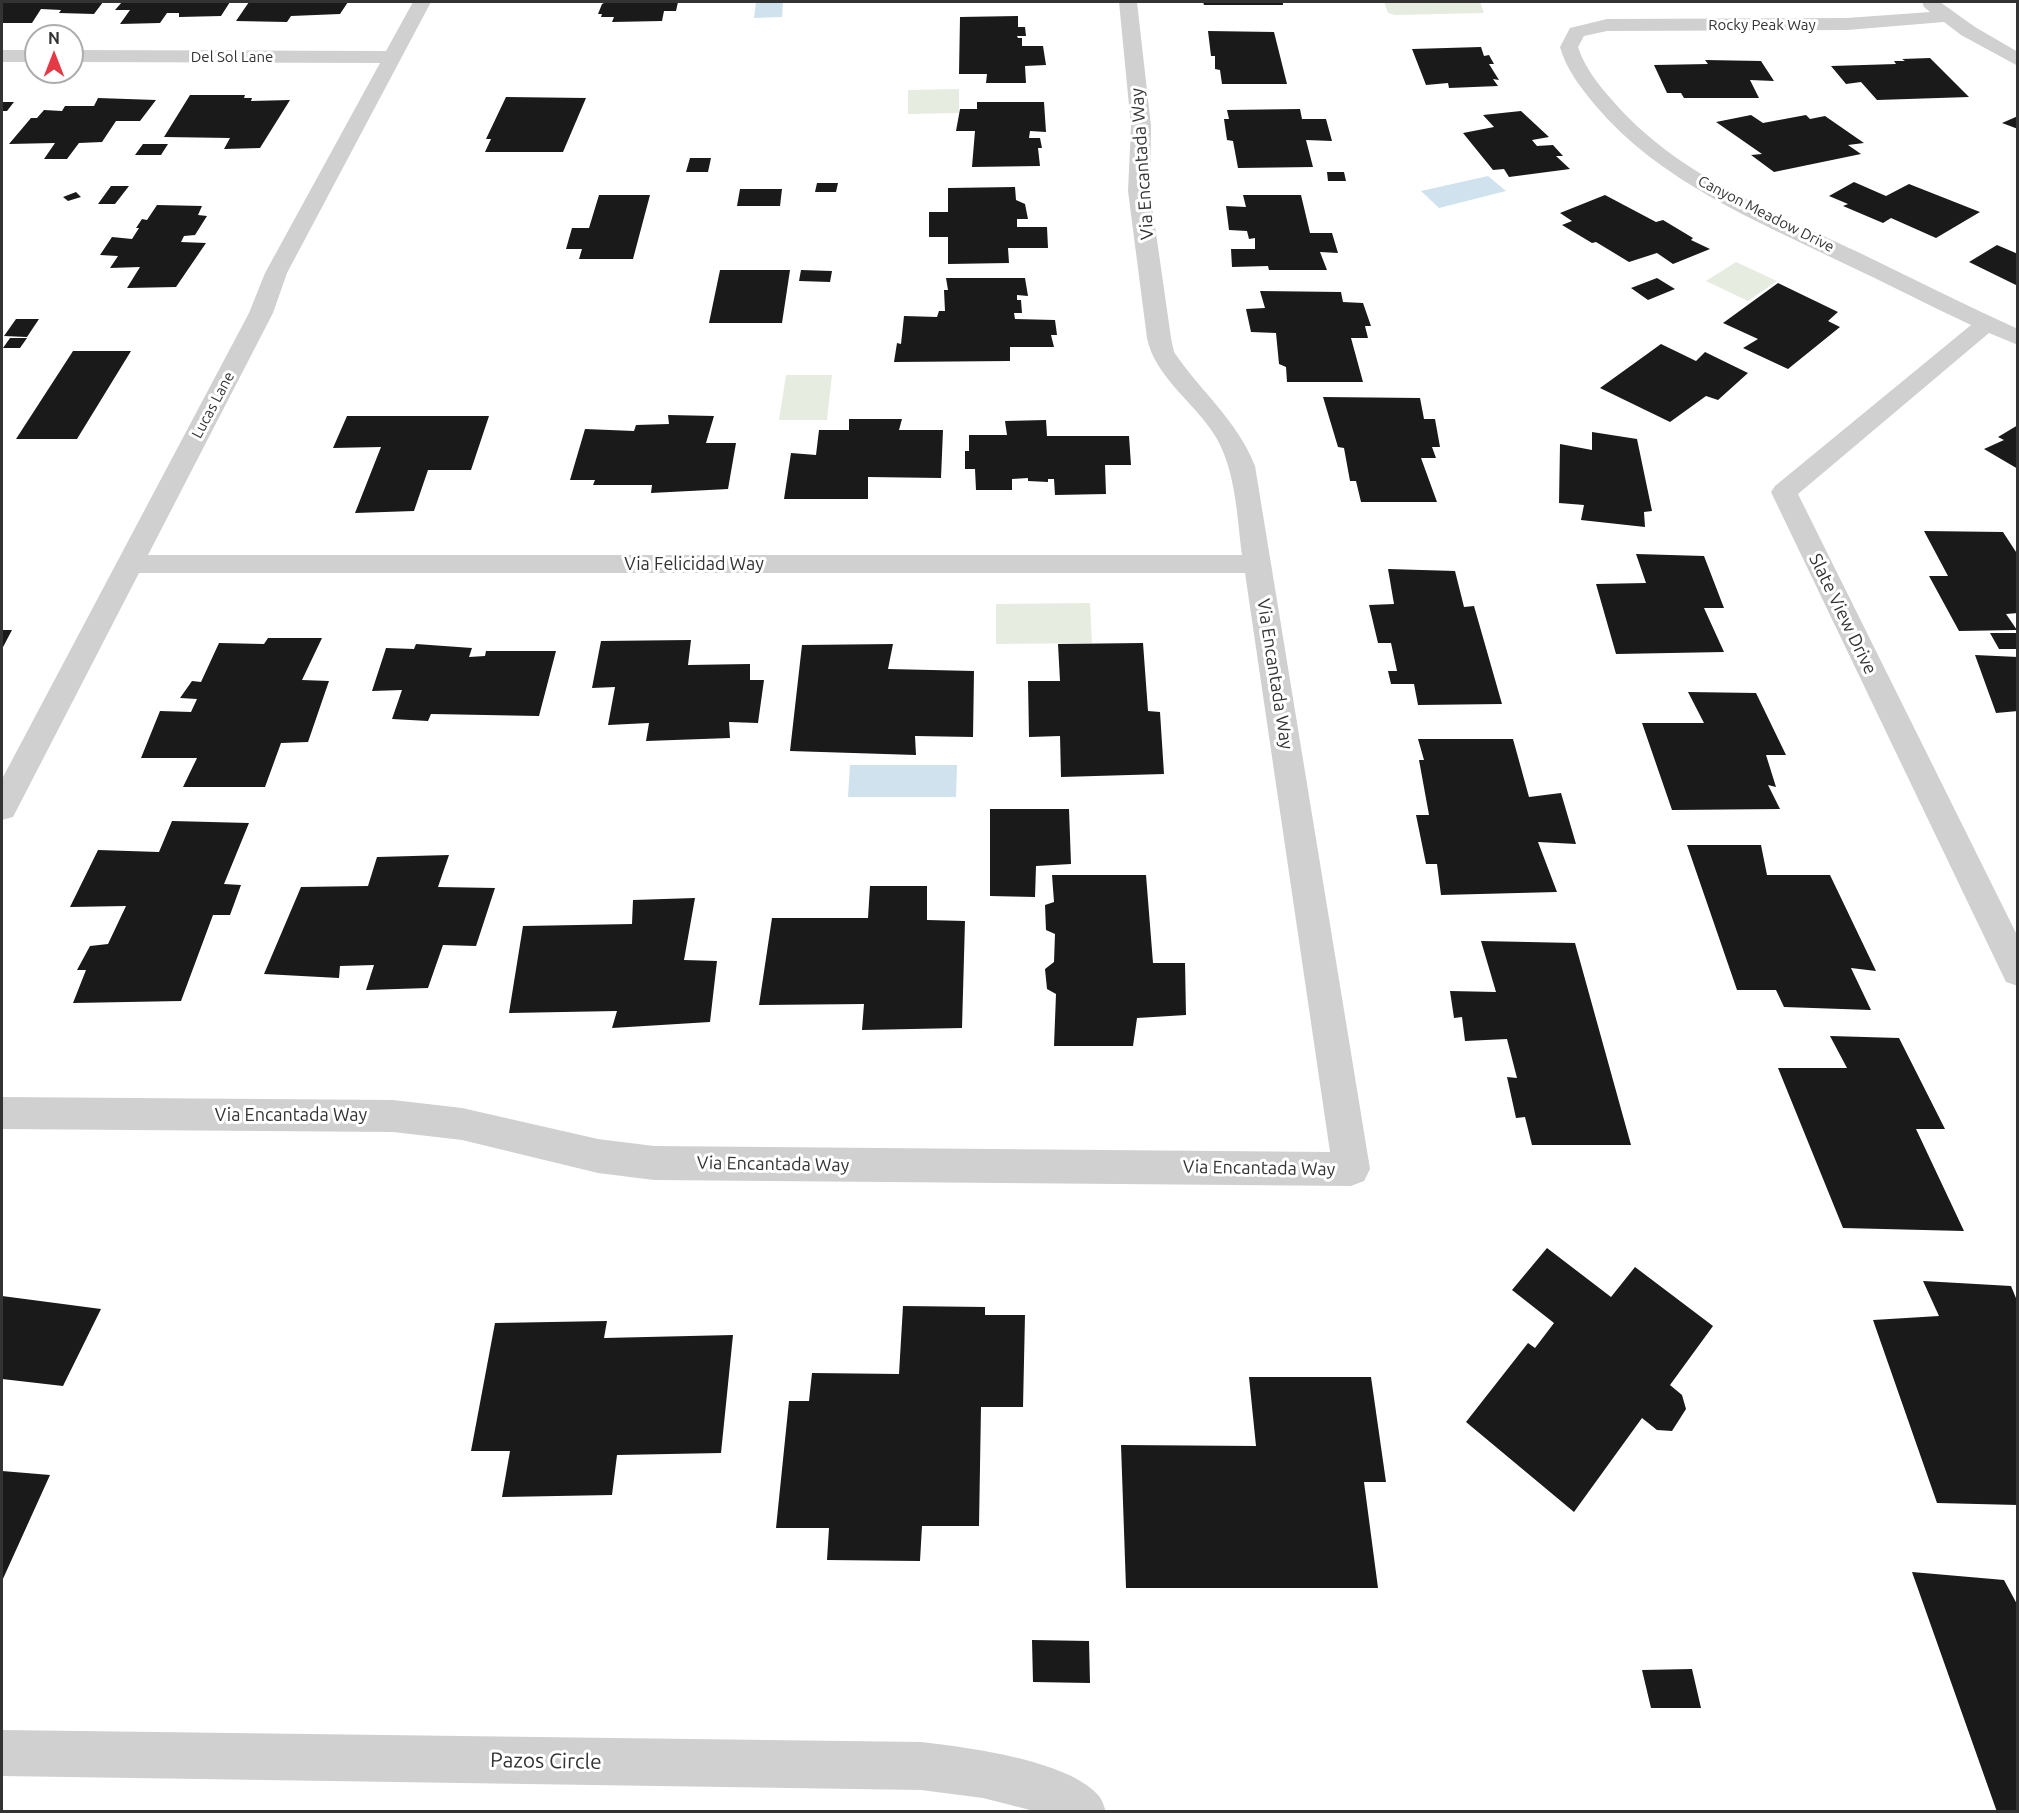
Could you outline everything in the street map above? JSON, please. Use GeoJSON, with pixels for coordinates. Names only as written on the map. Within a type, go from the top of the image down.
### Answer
{"type":"FeatureCollection","features":[{"type":"Feature","properties":{"kind":"street","name":"Lucas Lane"},"geometry":{"type":"LineString","coordinates":[[4,800],[261,313],[276,273],[422,2]]}},
{"type":"Feature","properties":{"kind":"street","name":"Via Encantada Way"},"geometry":{"type":"LineString","coordinates":[[2,1113],[393,1116],[462,1124],[598,1156],[654,1163],[1351,1169],[1242,466],[1237,451],[1162,352],[1159,339],[1139,191],[1141,126],[1128,2]]}},
{"type":"Feature","properties":{"kind":"street"},"geometry":{"type":"LineString","coordinates":[[1929,2],[1947,16],[2018,60]]}},
{"type":"Feature","properties":{"kind":"street","name":"Rocky Peak Way"},"geometry":{"type":"LineString","coordinates":[[1577,32],[1613,25],[1847,24],[1947,16]]}},
{"type":"Feature","properties":{"kind":"street","name":"Canyon Meadow Drive"},"geometry":{"type":"LineString","coordinates":[[1577,32],[1569,46],[1584,77],[1616,117],[1665,158],[1742,205],[2018,339]]}},
{"type":"Feature","properties":{"kind":"street"},"geometry":{"type":"LineString","coordinates":[[2,56],[24,56]]}},
{"type":"Feature","properties":{"kind":"street","name":"Del Sol Lane"},"geometry":{"type":"LineString","coordinates":[[84,56],[392,57]]}},
{"type":"Feature","properties":{"kind":"street","name":"Slate View Drive"},"geometry":{"type":"LineString","coordinates":[[1986,324],[1784,492],[2018,972]]}},
{"type":"Feature","properties":{"kind":"street","name":"Via Felicidad Way"},"geometry":{"type":"LineString","coordinates":[[129,564],[1258,564]]}},
{"type":"Feature","properties":{"kind":"street","name":"Pazos Circle"},"geometry":{"type":"LineString","coordinates":[[2,1753],[921,1766],[977,1772],[1024,1783],[1073,1803],[1082,1812]]}},
{"type":"Feature","properties":{"kind":"shaded area"},"geometry":{"type":"Polygon","coordinates":[[[1384,2],[1480,2],[1484,13],[1395,15],[1388,13],[1384,2]]]}},
{"type":"Feature","properties":{"kind":"shaded area"},"geometry":{"type":"Polygon","coordinates":[[[959,89],[959,113],[908,114],[908,90],[959,89]]]}},
{"type":"Feature","properties":{"kind":"shaded area"},"geometry":{"type":"Polygon","coordinates":[[[1736,262],[1777,281],[1748,301],[1706,281],[1736,262]]]}},
{"type":"Feature","properties":{"kind":"shaded area"},"geometry":{"type":"Polygon","coordinates":[[[786,375],[832,375],[827,420],[779,420],[786,375]]]}},
{"type":"Feature","properties":{"kind":"shaded area"},"geometry":{"type":"Polygon","coordinates":[[[1090,603],[1092,643],[996,644],[996,604],[1090,603]]]}},
{"type":"Feature","properties":{"kind":"water"},"geometry":{"type":"Polygon","coordinates":[[[756,2],[783,2],[782,17],[754,18],[756,2]]]}},
{"type":"Feature","properties":{"kind":"water"},"geometry":{"type":"Polygon","coordinates":[[[1488,176],[1506,191],[1439,208],[1421,191],[1488,176]]]}},
{"type":"Feature","properties":{"kind":"water"},"geometry":{"type":"Polygon","coordinates":[[[850,765],[957,765],[956,797],[848,797],[850,765]]]}},
{"type":"Feature","properties":{"kind":"building"},"geometry":{"type":"Polygon","coordinates":[[[2,2],[103,2],[94,14],[59,13],[61,10],[41,9],[32,23],[2,23],[2,2]]]}},
{"type":"Feature","properties":{"kind":"building"},"geometry":{"type":"Polygon","coordinates":[[[122,2],[230,2],[221,16],[179,17],[179,13],[167,13],[160,23],[120,24],[130,10],[115,10],[122,2]]]}},
{"type":"Feature","properties":{"kind":"building"},"geometry":{"type":"Polygon","coordinates":[[[249,2],[348,2],[340,14],[291,16],[287,22],[236,21],[249,2]]]}},
{"type":"Feature","properties":{"kind":"building"},"geometry":{"type":"Polygon","coordinates":[[[606,2],[678,2],[676,11],[664,11],[662,21],[612,22],[614,17],[601,17],[602,14],[598,14],[602,4],[606,2]]]}},
{"type":"Feature","properties":{"kind":"building"},"geometry":{"type":"Polygon","coordinates":[[[1203,2],[1283,2],[1283,5],[1204,5],[1203,2]]]}},
{"type":"Feature","properties":{"kind":"building"},"geometry":{"type":"Polygon","coordinates":[[[1018,16],[1018,27],[1025,27],[1026,36],[1017,36],[1022,38],[1022,46],[1043,46],[1046,65],[1025,66],[1026,83],[986,83],[987,74],[959,74],[960,17],[1018,16]]]}},
{"type":"Feature","properties":{"kind":"building"},"geometry":{"type":"Polygon","coordinates":[[[1208,31],[1274,32],[1287,84],[1222,84],[1220,70],[1215,69],[1215,56],[1211,56],[1208,31]]]}},
{"type":"Feature","properties":{"kind":"building"},"geometry":{"type":"Polygon","coordinates":[[[1481,47],[1484,56],[1489,55],[1494,64],[1489,64],[1499,80],[1493,79],[1498,86],[1449,88],[1448,83],[1426,85],[1412,49],[1481,47]]]}},
{"type":"Feature","properties":{"kind":"building"},"geometry":{"type":"Polygon","coordinates":[[[1930,58],[1969,97],[1877,100],[1861,82],[1846,84],[1831,66],[1896,64],[1894,61],[1905,61],[1902,59],[1930,58]]]}},
{"type":"Feature","properties":{"kind":"building"},"geometry":{"type":"Polygon","coordinates":[[[1705,60],[1761,61],[1774,81],[1750,80],[1759,98],[1684,98],[1681,93],[1667,93],[1654,65],[1708,64],[1705,60]]]}},
{"type":"Feature","properties":{"kind":"building"},"geometry":{"type":"Polygon","coordinates":[[[190,95],[245,95],[244,98],[252,98],[251,101],[290,100],[260,148],[224,149],[230,138],[164,137],[190,95]]]}},
{"type":"Feature","properties":{"kind":"building"},"geometry":{"type":"Polygon","coordinates":[[[506,97],[586,98],[563,152],[485,152],[491,139],[486,139],[506,97]]]}},
{"type":"Feature","properties":{"kind":"building"},"geometry":{"type":"Polygon","coordinates":[[[98,98],[156,100],[140,121],[116,121],[102,142],[79,143],[67,159],[44,159],[55,143],[9,144],[31,118],[37,118],[44,110],[62,111],[65,106],[94,106],[98,98]]]}},
{"type":"Feature","properties":{"kind":"building"},"geometry":{"type":"Polygon","coordinates":[[[2,102],[14,102],[7,111],[2,111],[2,102]]]}},
{"type":"Feature","properties":{"kind":"building"},"geometry":{"type":"Polygon","coordinates":[[[977,102],[1044,102],[1046,132],[1030,131],[1029,138],[1040,138],[1042,148],[1038,148],[1040,166],[972,167],[975,131],[956,131],[960,109],[977,109],[977,102]]]}},
{"type":"Feature","properties":{"kind":"building"},"geometry":{"type":"Polygon","coordinates":[[[1300,109],[1302,119],[1326,119],[1332,141],[1306,140],[1313,167],[1238,168],[1233,141],[1227,140],[1224,119],[1229,119],[1227,110],[1300,109]]]}},
{"type":"Feature","properties":{"kind":"building"},"geometry":{"type":"Polygon","coordinates":[[[1521,111],[1549,137],[1532,140],[1537,146],[1553,145],[1563,156],[1556,156],[1570,169],[1509,177],[1504,169],[1493,170],[1463,133],[1494,127],[1483,115],[1521,111]]]}},
{"type":"Feature","properties":{"kind":"building"},"geometry":{"type":"Polygon","coordinates":[[[1751,115],[1763,123],[1806,115],[1810,119],[1825,116],[1864,143],[1848,145],[1861,154],[1774,172],[1751,155],[1762,154],[1716,122],[1751,115]]]}},
{"type":"Feature","properties":{"kind":"building"},"geometry":{"type":"Polygon","coordinates":[[[2018,116],[2018,129],[2002,123],[2018,116]]]}},
{"type":"Feature","properties":{"kind":"building"},"geometry":{"type":"Polygon","coordinates":[[[143,144],[168,144],[161,155],[135,155],[143,144]]]}},
{"type":"Feature","properties":{"kind":"building"},"geometry":{"type":"Polygon","coordinates":[[[690,158],[711,158],[708,172],[686,172],[690,158]]]}},
{"type":"Feature","properties":{"kind":"building"},"geometry":{"type":"Polygon","coordinates":[[[1327,172],[1344,172],[1346,181],[1328,181],[1327,172]]]}},
{"type":"Feature","properties":{"kind":"building"},"geometry":{"type":"Polygon","coordinates":[[[1854,182],[1886,196],[1909,184],[1980,212],[1936,238],[1891,218],[1883,223],[1843,206],[1848,204],[1829,196],[1854,182]]]}},
{"type":"Feature","properties":{"kind":"building"},"geometry":{"type":"Polygon","coordinates":[[[817,183],[838,183],[836,192],[815,192],[817,183]]]}},
{"type":"Feature","properties":{"kind":"building"},"geometry":{"type":"Polygon","coordinates":[[[111,186],[129,186],[115,204],[98,204],[111,186]]]}},
{"type":"Feature","properties":{"kind":"building"},"geometry":{"type":"Polygon","coordinates":[[[1015,187],[1016,200],[1025,204],[1028,219],[1017,219],[1017,227],[1047,227],[1048,248],[1008,248],[1009,263],[948,264],[948,237],[929,237],[929,212],[948,212],[948,188],[1015,187]]]}},
{"type":"Feature","properties":{"kind":"building"},"geometry":{"type":"Polygon","coordinates":[[[740,189],[782,189],[780,206],[737,206],[740,189]]]}},
{"type":"Feature","properties":{"kind":"building"},"geometry":{"type":"Polygon","coordinates":[[[76,192],[81,197],[68,201],[63,197],[76,192]]]}},
{"type":"Feature","properties":{"kind":"building"},"geometry":{"type":"Polygon","coordinates":[[[599,195],[650,195],[633,259],[579,259],[582,249],[566,249],[572,228],[589,228],[599,195]]]}},
{"type":"Feature","properties":{"kind":"building"},"geometry":{"type":"Polygon","coordinates":[[[1243,195],[1301,195],[1310,233],[1332,233],[1338,253],[1320,252],[1327,270],[1269,270],[1268,266],[1232,267],[1231,249],[1255,249],[1255,238],[1249,239],[1247,231],[1229,230],[1226,206],[1246,207],[1243,195]]]}},
{"type":"Feature","properties":{"kind":"building"},"geometry":{"type":"Polygon","coordinates":[[[1605,195],[1656,222],[1663,220],[1693,238],[1691,240],[1710,249],[1673,264],[1657,253],[1629,262],[1562,225],[1572,221],[1560,213],[1605,195]]]}},
{"type":"Feature","properties":{"kind":"building"},"geometry":{"type":"Polygon","coordinates":[[[157,205],[202,206],[198,215],[207,216],[195,235],[184,236],[181,242],[206,243],[176,287],[127,288],[140,267],[110,268],[118,256],[100,255],[112,237],[132,239],[142,219],[147,220],[157,205]]]}},
{"type":"Feature","properties":{"kind":"building"},"geometry":{"type":"Polygon","coordinates":[[[1997,245],[2018,254],[2018,286],[1969,262],[1997,245]]]}},
{"type":"Feature","properties":{"kind":"building"},"geometry":{"type":"Polygon","coordinates":[[[720,270],[790,270],[782,323],[709,323],[720,270]]]}},
{"type":"Feature","properties":{"kind":"building"},"geometry":{"type":"Polygon","coordinates":[[[801,270],[832,271],[830,282],[799,281],[801,270]]]}},
{"type":"Feature","properties":{"kind":"building"},"geometry":{"type":"Polygon","coordinates":[[[946,278],[1025,278],[1028,296],[1017,295],[1017,300],[1021,300],[1022,313],[1014,313],[1015,319],[1055,320],[1057,335],[1051,335],[1054,347],[1010,347],[1010,361],[894,362],[897,343],[901,344],[904,316],[937,317],[939,311],[945,311],[944,290],[948,290],[946,278]]]}},
{"type":"Feature","properties":{"kind":"building"},"geometry":{"type":"Polygon","coordinates":[[[1657,278],[1675,289],[1648,300],[1631,288],[1657,278]]]}},
{"type":"Feature","properties":{"kind":"building"},"geometry":{"type":"Polygon","coordinates":[[[1778,283],[1838,312],[1828,321],[1840,327],[1788,369],[1743,348],[1758,339],[1723,323],[1778,283]]]}},
{"type":"Feature","properties":{"kind":"building"},"geometry":{"type":"Polygon","coordinates":[[[1260,291],[1341,292],[1343,302],[1363,303],[1371,326],[1365,326],[1368,338],[1351,338],[1363,382],[1287,382],[1286,367],[1279,364],[1276,333],[1251,332],[1246,309],[1265,308],[1260,291]]]}},
{"type":"Feature","properties":{"kind":"building"},"geometry":{"type":"Polygon","coordinates":[[[16,319],[39,319],[27,337],[4,336],[16,319]]]}},
{"type":"Feature","properties":{"kind":"building"},"geometry":{"type":"Polygon","coordinates":[[[10,338],[27,338],[20,348],[3,348],[10,338]]]}},
{"type":"Feature","properties":{"kind":"building"},"geometry":{"type":"Polygon","coordinates":[[[1661,344],[1696,361],[1705,352],[1748,373],[1718,400],[1706,396],[1670,422],[1600,388],[1661,344]]]}},
{"type":"Feature","properties":{"kind":"building"},"geometry":{"type":"Polygon","coordinates":[[[73,351],[131,351],[77,439],[16,439],[73,351]]]}},
{"type":"Feature","properties":{"kind":"building"},"geometry":{"type":"Polygon","coordinates":[[[1323,397],[1420,398],[1424,419],[1435,419],[1440,447],[1432,447],[1436,458],[1421,458],[1437,502],[1361,502],[1356,481],[1350,481],[1344,448],[1338,447],[1323,397]]]}},
{"type":"Feature","properties":{"kind":"building"},"geometry":{"type":"Polygon","coordinates":[[[668,415],[714,416],[706,443],[736,443],[728,489],[651,493],[652,485],[593,485],[595,480],[570,480],[585,429],[634,431],[636,425],[669,424],[668,415]]]}},
{"type":"Feature","properties":{"kind":"building"},"geometry":{"type":"Polygon","coordinates":[[[347,416],[489,416],[471,470],[428,470],[414,511],[355,513],[381,447],[333,448],[347,416]]]}},
{"type":"Feature","properties":{"kind":"building"},"geometry":{"type":"Polygon","coordinates":[[[849,419],[902,419],[899,430],[943,430],[941,478],[868,477],[868,499],[784,499],[791,453],[816,455],[819,430],[849,430],[849,419]]]}},
{"type":"Feature","properties":{"kind":"building"},"geometry":{"type":"Polygon","coordinates":[[[1046,420],[1047,436],[1129,436],[1131,465],[1105,465],[1106,494],[1055,495],[1054,479],[1048,479],[1048,482],[1028,481],[1028,478],[1012,479],[1012,490],[976,490],[975,469],[965,469],[965,451],[969,451],[969,435],[1007,435],[1005,421],[1046,420]]]}},
{"type":"Feature","properties":{"kind":"building"},"geometry":{"type":"Polygon","coordinates":[[[2018,425],[2018,469],[1984,449],[2004,440],[1998,437],[2018,425]]]}},
{"type":"Feature","properties":{"kind":"building"},"geometry":{"type":"Polygon","coordinates":[[[1592,432],[1637,439],[1652,511],[1644,512],[1645,527],[1581,520],[1584,505],[1559,503],[1560,444],[1592,450],[1592,432]]]}},
{"type":"Feature","properties":{"kind":"building"},"geometry":{"type":"Polygon","coordinates":[[[1924,531],[2003,532],[2018,555],[2018,613],[2006,614],[2017,630],[1959,631],[1929,576],[1948,576],[1924,531]]]}},
{"type":"Feature","properties":{"kind":"building"},"geometry":{"type":"Polygon","coordinates":[[[1636,554],[1704,556],[1724,608],[1704,608],[1724,652],[1616,654],[1596,584],[1646,583],[1636,554]]]}},
{"type":"Feature","properties":{"kind":"building"},"geometry":{"type":"Polygon","coordinates":[[[1388,569],[1455,571],[1464,607],[1474,606],[1502,704],[1418,705],[1414,684],[1391,684],[1388,671],[1397,671],[1391,643],[1378,643],[1369,605],[1394,604],[1388,569]]]}},
{"type":"Feature","properties":{"kind":"building"},"geometry":{"type":"Polygon","coordinates":[[[2,630],[12,630],[2,649],[2,630]]]}},
{"type":"Feature","properties":{"kind":"building"},"geometry":{"type":"Polygon","coordinates":[[[1990,633],[2017,633],[2018,649],[1999,649],[1990,633]]]}},
{"type":"Feature","properties":{"kind":"building"},"geometry":{"type":"Polygon","coordinates":[[[268,638],[322,638],[302,680],[329,681],[308,742],[281,743],[265,787],[183,787],[197,758],[141,758],[160,711],[191,712],[197,699],[180,698],[192,681],[201,682],[219,643],[264,644],[268,638]]]}},
{"type":"Feature","properties":{"kind":"building"},"geometry":{"type":"Polygon","coordinates":[[[691,640],[688,665],[750,664],[750,680],[764,680],[758,723],[729,722],[730,738],[646,741],[649,723],[608,725],[615,687],[592,688],[601,641],[691,640]]]}},
{"type":"Feature","properties":{"kind":"building"},"geometry":{"type":"Polygon","coordinates":[[[1143,643],[1148,711],[1160,712],[1164,774],[1061,777],[1060,736],[1029,737],[1028,681],[1060,681],[1058,644],[1143,643]]]}},
{"type":"Feature","properties":{"kind":"building"},"geometry":{"type":"Polygon","coordinates":[[[416,644],[472,648],[469,657],[485,656],[486,651],[556,651],[539,716],[431,714],[428,721],[392,719],[402,690],[372,691],[386,648],[414,649],[416,644]]]}},
{"type":"Feature","properties":{"kind":"building"},"geometry":{"type":"Polygon","coordinates":[[[893,644],[888,669],[974,671],[973,737],[915,736],[916,755],[790,751],[802,645],[893,644]]]}},
{"type":"Feature","properties":{"kind":"building"},"geometry":{"type":"Polygon","coordinates":[[[1975,655],[2018,657],[2018,711],[1996,713],[1975,655]]]}},
{"type":"Feature","properties":{"kind":"building"},"geometry":{"type":"Polygon","coordinates":[[[1688,692],[1756,693],[1786,755],[1766,755],[1776,787],[1768,785],[1780,809],[1672,810],[1642,723],[1704,723],[1688,692]]]}},
{"type":"Feature","properties":{"kind":"building"},"geometry":{"type":"Polygon","coordinates":[[[1418,739],[1513,739],[1529,797],[1561,793],[1576,844],[1538,842],[1557,892],[1441,895],[1437,864],[1426,864],[1416,815],[1429,815],[1419,760],[1424,760],[1418,739]]]}},
{"type":"Feature","properties":{"kind":"building"},"geometry":{"type":"Polygon","coordinates":[[[990,809],[1069,809],[1071,864],[1036,866],[1035,897],[990,896],[990,809]]]}},
{"type":"Feature","properties":{"kind":"building"},"geometry":{"type":"Polygon","coordinates":[[[172,821],[249,823],[224,884],[241,885],[230,915],[213,915],[181,1001],[73,1003],[86,970],[77,970],[90,946],[108,944],[126,906],[70,907],[98,850],[159,852],[172,821]]]}},
{"type":"Feature","properties":{"kind":"building"},"geometry":{"type":"Polygon","coordinates":[[[1687,845],[1761,845],[1767,875],[1830,875],[1876,971],[1851,968],[1871,1010],[1784,1007],[1776,990],[1737,990],[1687,845]]]}},
{"type":"Feature","properties":{"kind":"building"},"geometry":{"type":"Polygon","coordinates":[[[449,855],[438,887],[495,888],[476,946],[443,945],[428,988],[366,990],[374,965],[340,966],[339,978],[264,974],[301,887],[368,886],[377,857],[449,855]]]}},
{"type":"Feature","properties":{"kind":"building"},"geometry":{"type":"Polygon","coordinates":[[[1052,875],[1146,875],[1153,963],[1185,963],[1186,1015],[1137,1018],[1133,1046],[1054,1046],[1056,994],[1047,989],[1045,969],[1054,962],[1055,934],[1046,930],[1045,905],[1054,902],[1052,875]]]}},
{"type":"Feature","properties":{"kind":"building"},"geometry":{"type":"Polygon","coordinates":[[[870,886],[927,886],[927,920],[965,921],[962,1028],[862,1030],[864,1004],[759,1005],[772,918],[868,918],[870,886]]]}},
{"type":"Feature","properties":{"kind":"building"},"geometry":{"type":"Polygon","coordinates":[[[695,898],[684,960],[717,961],[710,1022],[612,1028],[617,1011],[509,1013],[523,926],[632,924],[633,900],[695,898]]]}},
{"type":"Feature","properties":{"kind":"building"},"geometry":{"type":"Polygon","coordinates":[[[1481,941],[1575,943],[1631,1145],[1532,1145],[1525,1117],[1516,1118],[1507,1077],[1517,1078],[1507,1039],[1465,1041],[1462,1017],[1454,1018],[1450,991],[1496,992],[1481,941]]]}},
{"type":"Feature","properties":{"kind":"building"},"geometry":{"type":"Polygon","coordinates":[[[1830,1036],[1899,1038],[1945,1129],[1916,1129],[1964,1231],[1843,1228],[1778,1068],[1847,1068],[1830,1036]]]}},
{"type":"Feature","properties":{"kind":"building"},"geometry":{"type":"Polygon","coordinates":[[[1547,1248],[1611,1297],[1635,1267],[1713,1326],[1670,1385],[1682,1395],[1686,1409],[1672,1431],[1657,1430],[1642,1418],[1574,1512],[1466,1422],[1528,1343],[1535,1348],[1554,1323],[1512,1290],[1547,1248]]]}},
{"type":"Feature","properties":{"kind":"building"},"geometry":{"type":"Polygon","coordinates":[[[1923,1281],[2011,1286],[2018,1303],[2018,1505],[1937,1503],[1873,1320],[1939,1316],[1923,1281]]]}},
{"type":"Feature","properties":{"kind":"building"},"geometry":{"type":"Polygon","coordinates":[[[2,1296],[101,1309],[63,1386],[2,1379],[2,1296]]]}},
{"type":"Feature","properties":{"kind":"building"},"geometry":{"type":"Polygon","coordinates":[[[903,1306],[985,1307],[985,1315],[1025,1315],[1023,1407],[981,1407],[979,1526],[922,1526],[920,1561],[827,1560],[829,1528],[776,1528],[789,1401],[809,1401],[812,1373],[899,1374],[903,1306]]]}},
{"type":"Feature","properties":{"kind":"building"},"geometry":{"type":"Polygon","coordinates":[[[607,1321],[604,1338],[733,1335],[721,1453],[617,1455],[612,1495],[502,1497],[510,1451],[471,1451],[495,1323],[607,1321]]]}},
{"type":"Feature","properties":{"kind":"building"},"geometry":{"type":"Polygon","coordinates":[[[1249,1377],[1371,1377],[1386,1482],[1364,1482],[1378,1588],[1126,1588],[1121,1445],[1256,1446],[1249,1377]]]}},
{"type":"Feature","properties":{"kind":"building"},"geometry":{"type":"Polygon","coordinates":[[[2,1471],[50,1475],[2,1581],[2,1471]]]}},
{"type":"Feature","properties":{"kind":"building"},"geometry":{"type":"Polygon","coordinates":[[[1912,1572],[2004,1580],[2018,1606],[2018,1812],[1997,1812],[1912,1572]]]}},
{"type":"Feature","properties":{"kind":"building"},"geometry":{"type":"Polygon","coordinates":[[[1032,1640],[1089,1641],[1090,1683],[1033,1682],[1032,1640]]]}},
{"type":"Feature","properties":{"kind":"building"},"geometry":{"type":"Polygon","coordinates":[[[1692,1669],[1701,1708],[1651,1708],[1642,1670],[1692,1669]]]}}]}
